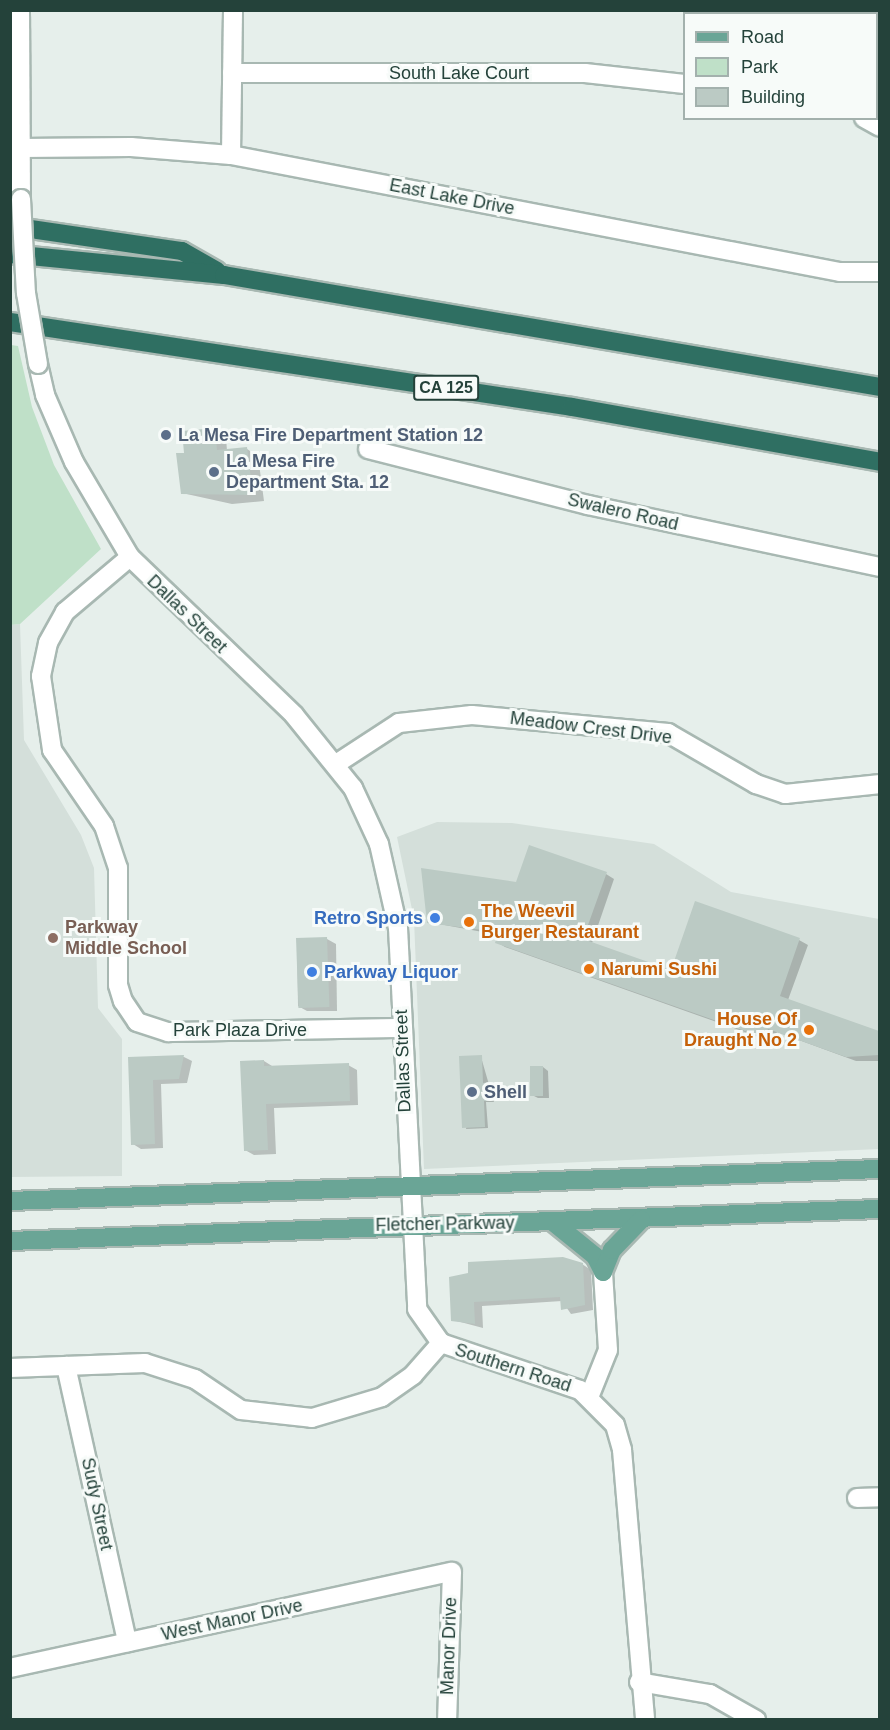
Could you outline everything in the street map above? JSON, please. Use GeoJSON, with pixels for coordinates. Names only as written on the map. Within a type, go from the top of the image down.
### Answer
{"type":"FeatureCollection","features":[{"type":"Feature","properties":{"kind":"highway"},"geometry":{"type":"LineString","coordinates":[[10,226],[182,251],[224,275]]}},
{"type":"Feature","properties":{"kind":"highway"},"geometry":{"type":"LineString","coordinates":[[10,254],[224,275],[879,387]]}},
{"type":"Feature","properties":{"kind":"highway","name":"CA 125"},"geometry":{"type":"LineString","coordinates":[[10,322],[572,407],[879,462]]}},
{"type":"Feature","properties":{"kind":"main road","name":"Fletcher Parkway"},"geometry":{"type":"LineString","coordinates":[[10,1201],[408,1190],[879,1169]]}},
{"type":"Feature","properties":{"kind":"main road","name":"Fletcher Parkway"},"geometry":{"type":"LineString","coordinates":[[10,1241],[641,1220],[879,1209]]}},
{"type":"Feature","properties":{"kind":"main road"},"geometry":{"type":"LineString","coordinates":[[603,1272],[612,1250],[641,1220]]}},
{"type":"Feature","properties":{"kind":"main road"},"geometry":{"type":"LineString","coordinates":[[553,1222],[595,1256],[603,1272]]}},
{"type":"Feature","properties":{"kind":"street"},"geometry":{"type":"LineString","coordinates":[[231,155],[233,10]]}},
{"type":"Feature","properties":{"kind":"street","name":"Dallas Street"},"geometry":{"type":"LineString","coordinates":[[17,20],[21,199],[26,293],[45,395],[74,462],[130,556],[294,715],[336,764],[379,844],[398,928],[408,1190]]}},
{"type":"Feature","properties":{"kind":"street","name":"South Lake Court"},"geometry":{"type":"LineString","coordinates":[[232,73],[585,73],[683,84]]}},
{"type":"Feature","properties":{"kind":"street","name":"East Lake Drive"},"geometry":{"type":"LineString","coordinates":[[21,148],[131,147],[231,155],[840,272],[879,272]]}},
{"type":"Feature","properties":{"kind":"street","name":"Swalero Road"},"geometry":{"type":"LineString","coordinates":[[368,449],[588,505],[879,567]]}},
{"type":"Feature","properties":{"kind":"street","name":"Park Plaza Drive"},"geometry":{"type":"LineString","coordinates":[[130,556],[65,612],[48,643],[41,676],[52,750],[104,826],[118,868],[118,985],[123,1001],[137,1022],[168,1032],[401,1028]]}},
{"type":"Feature","properties":{"kind":"street","name":"Meadow Crest Drive"},"geometry":{"type":"LineString","coordinates":[[336,764],[399,723],[472,715],[668,733],[756,784],[785,794],[879,784]]}},
{"type":"Feature","properties":{"kind":"street","name":"Southern Road"},"geometry":{"type":"LineString","coordinates":[[408,1190],[417,1309],[441,1343],[590,1395],[615,1425],[622,1450],[639,1682],[645,1719]]}},
{"type":"Feature","properties":{"kind":"street"},"geometry":{"type":"LineString","coordinates":[[590,1395],[608,1350],[603,1272]]}},
{"type":"Feature","properties":{"kind":"street"},"geometry":{"type":"LineString","coordinates":[[10,1368],[127,1361],[161,1366],[195,1379],[241,1410],[312,1418],[382,1397],[413,1375],[441,1343]]}},
{"type":"Feature","properties":{"kind":"street","name":"Sudy Street"},"geometry":{"type":"LineString","coordinates":[[66,1366],[127,1642]]}},
{"type":"Feature","properties":{"kind":"street"},"geometry":{"type":"LineString","coordinates":[[857,1498],[879,1497]]}},
{"type":"Feature","properties":{"kind":"street","name":"West Manor Drive"},"geometry":{"type":"LineString","coordinates":[[10,1668],[452,1572]]}},
{"type":"Feature","properties":{"kind":"street","name":"Manor Drive"},"geometry":{"type":"LineString","coordinates":[[447,1719],[452,1572]]}},
{"type":"Feature","properties":{"kind":"street"},"geometry":{"type":"LineString","coordinates":[[639,1682],[710,1694],[756,1719]]}},
{"type":"Feature","properties":{"kind":"shaded area","name":"Parkway Middle School"},"geometry":{"type":"Polygon","coordinates":[[[20,624],[24,740],[81,835],[94,868],[98,1008],[122,1039],[122,1176],[11,1177],[10,625],[20,624]]]}},
{"type":"Feature","properties":{"kind":"shaded area"},"geometry":{"type":"Polygon","coordinates":[[[437,822],[512,823],[654,844],[731,892],[879,919],[879,1149],[424,1169],[414,919],[397,837],[437,822]]]}},
{"type":"Feature","properties":{"kind":"green space"},"geometry":{"type":"Polygon","coordinates":[[[11,345],[18,346],[32,407],[54,465],[101,549],[20,624],[10,625],[11,345]]]}},
{"type":"Feature","properties":{"kind":"building","name":"La Mesa Fire Department Sta. 12"},"geometry":{"type":"Polygon","coordinates":[[[215,428],[217,450],[247,447],[253,495],[181,494],[176,453],[184,453],[182,431],[215,428]]]}},
{"type":"Feature","properties":{"kind":"building"},"geometry":{"type":"Polygon","coordinates":[[[529,845],[607,872],[583,939],[671,970],[695,901],[800,938],[780,996],[879,1031],[879,1055],[846,1057],[768,1029],[765,1038],[495,943],[498,932],[427,923],[421,868],[516,882],[529,845]]]}},
{"type":"Feature","properties":{"kind":"building","name":"Parkway Liquor"},"geometry":{"type":"Polygon","coordinates":[[[327,937],[329,1007],[298,1008],[296,938],[327,937]]]}},
{"type":"Feature","properties":{"kind":"building"},"geometry":{"type":"Polygon","coordinates":[[[184,1055],[179,1079],[153,1080],[155,1144],[131,1145],[128,1057],[184,1055]]]}},
{"type":"Feature","properties":{"kind":"building","name":"Shell"},"geometry":{"type":"Polygon","coordinates":[[[482,1055],[483,1083],[491,1082],[492,1101],[484,1101],[485,1127],[462,1128],[459,1056],[482,1055]]]}},
{"type":"Feature","properties":{"kind":"building"},"geometry":{"type":"Polygon","coordinates":[[[264,1060],[264,1066],[349,1063],[350,1101],[266,1104],[268,1150],[244,1151],[240,1061],[264,1060]]]}},
{"type":"Feature","properties":{"kind":"building"},"geometry":{"type":"Polygon","coordinates":[[[530,1066],[543,1066],[543,1096],[530,1096],[530,1066]]]}},
{"type":"Feature","properties":{"kind":"building"},"geometry":{"type":"Polygon","coordinates":[[[563,1257],[583,1263],[585,1305],[561,1310],[560,1297],[474,1302],[475,1324],[451,1321],[449,1277],[468,1273],[468,1262],[563,1257]]]}},
{"type":"Feature","properties":{"kind":"place","name":"La Mesa Fire Department Station 12"},"geometry":{"type":"Point","coordinates":[166,435]}},
{"type":"Feature","properties":{"kind":"place","name":"La Mesa Fire Department Sta. 12"},"geometry":{"type":"Point","coordinates":[214,472]}},
{"type":"Feature","properties":{"kind":"place","name":"Retro Sports"},"geometry":{"type":"Point","coordinates":[435,918]}},
{"type":"Feature","properties":{"kind":"place","name":"The Weevil Burger Restaurant"},"geometry":{"type":"Point","coordinates":[469,922]}},
{"type":"Feature","properties":{"kind":"place","name":"Parkway Middle School"},"geometry":{"type":"Point","coordinates":[53,938]}},
{"type":"Feature","properties":{"kind":"place","name":"Narumi Sushi"},"geometry":{"type":"Point","coordinates":[589,969]}},
{"type":"Feature","properties":{"kind":"place","name":"Parkway Liquor"},"geometry":{"type":"Point","coordinates":[312,972]}},
{"type":"Feature","properties":{"kind":"place","name":"House Of Draught No 2"},"geometry":{"type":"Point","coordinates":[809,1030]}},
{"type":"Feature","properties":{"kind":"place","name":"Shell"},"geometry":{"type":"Point","coordinates":[472,1092]}}]}
